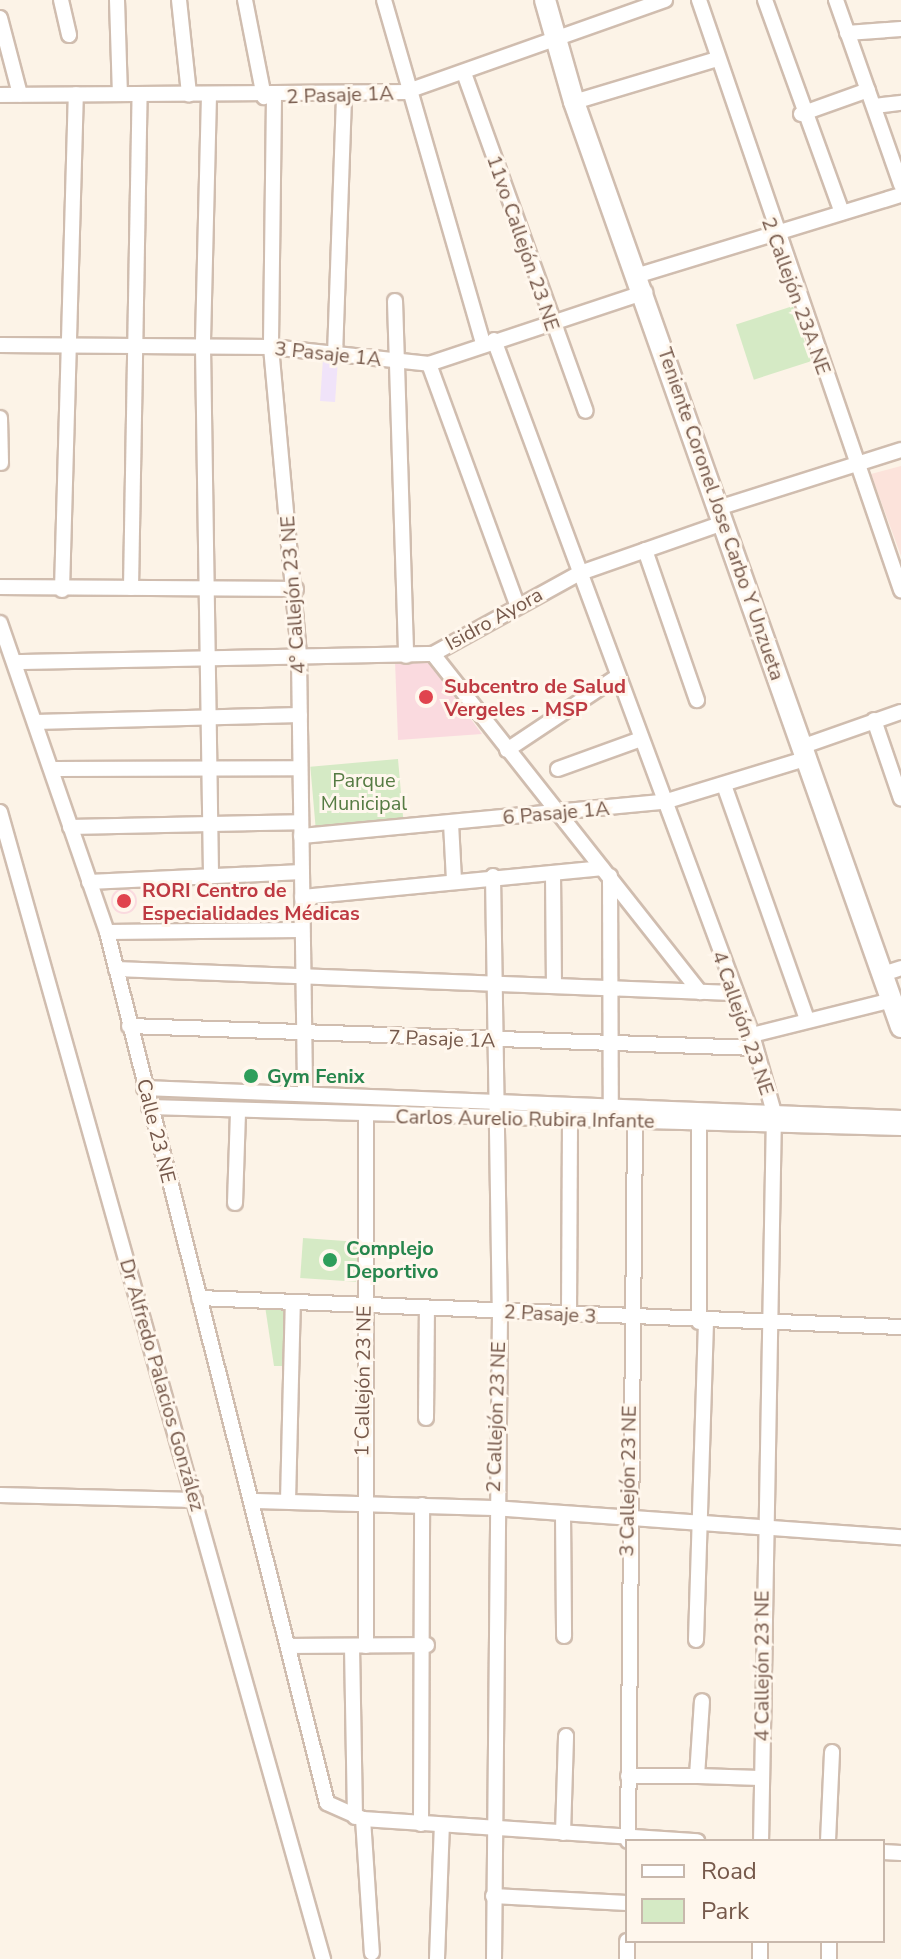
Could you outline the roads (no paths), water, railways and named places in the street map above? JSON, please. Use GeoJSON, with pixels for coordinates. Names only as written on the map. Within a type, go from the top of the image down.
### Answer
{"type":"FeatureCollection","features":[{"type":"Feature","properties":{"kind":"street"},"geometry":{"type":"LineString","coordinates":[[61,0],[69,35]]}},
{"type":"Feature","properties":{"kind":"street"},"geometry":{"type":"LineString","coordinates":[[117,0],[120,94]]}},
{"type":"Feature","properties":{"kind":"street"},"geometry":{"type":"LineString","coordinates":[[179,0],[189,94]]}},
{"type":"Feature","properties":{"kind":"street"},"geometry":{"type":"LineString","coordinates":[[245,0],[269,97]]}},
{"type":"Feature","properties":{"kind":"street","name":"4 Callejón 23 NE"},"geometry":{"type":"LineString","coordinates":[[384,0],[405,92],[489,342],[580,573],[733,993],[754,1041],[774,1118],[763,1528],[761,1839]]}},
{"type":"Feature","properties":{"kind":"street","name":"Teniente Coronel Jose Carbo Y Unzueta"},"geometry":{"type":"LineString","coordinates":[[545,0],[574,102],[642,284],[803,753],[892,971],[892,1000],[901,1027]]}},
{"type":"Feature","properties":{"kind":"street","name":"2 Pasaje 1A"},"geometry":{"type":"LineString","coordinates":[[0,95],[189,94],[269,97],[405,92],[464,73],[553,36],[665,0]]}},
{"type":"Feature","properties":{"kind":"street","name":"2 Callejón 23A NE"},"geometry":{"type":"LineString","coordinates":[[699,0],[714,60],[773,233],[901,590]]}},
{"type":"Feature","properties":{"kind":"street"},"geometry":{"type":"LineString","coordinates":[[765,0],[801,114],[842,213]]}},
{"type":"Feature","properties":{"kind":"street"},"geometry":{"type":"LineString","coordinates":[[836,0],[901,185]]}},
{"type":"Feature","properties":{"kind":"street"},"geometry":{"type":"LineString","coordinates":[[0,18],[20,94]]}},
{"type":"Feature","properties":{"kind":"street"},"geometry":{"type":"LineString","coordinates":[[847,33],[901,29]]}},
{"type":"Feature","properties":{"kind":"street"},"geometry":{"type":"LineString","coordinates":[[574,102],[714,60]]}},
{"type":"Feature","properties":{"kind":"street","name":"11vo Callejón 23 NE"},"geometry":{"type":"LineString","coordinates":[[464,73],[548,322],[586,411]]}},
{"type":"Feature","properties":{"kind":"street"},"geometry":{"type":"LineString","coordinates":[[801,114],[868,90]]}},
{"type":"Feature","properties":{"kind":"street"},"geometry":{"type":"LineString","coordinates":[[62,590],[76,94]]}},
{"type":"Feature","properties":{"kind":"street"},"geometry":{"type":"LineString","coordinates":[[131,588],[140,94]]}},
{"type":"Feature","properties":{"kind":"street"},"geometry":{"type":"LineString","coordinates":[[209,95],[203,347],[205,717],[211,874]]}},
{"type":"Feature","properties":{"kind":"street"},"geometry":{"type":"LineString","coordinates":[[335,355],[344,95]]}},
{"type":"Feature","properties":{"kind":"street","name":"4° Callejón 23 NE"},"geometry":{"type":"LineString","coordinates":[[269,97],[271,347],[296,589],[299,657],[305,1094]]}},
{"type":"Feature","properties":{"kind":"street"},"geometry":{"type":"LineString","coordinates":[[875,106],[901,103]]}},
{"type":"Feature","properties":{"kind":"street","name":"3 Pasaje 1A"},"geometry":{"type":"LineString","coordinates":[[0,345],[271,347],[429,364],[548,322],[773,233],[901,195]]}},
{"type":"Feature","properties":{"kind":"street"},"geometry":{"type":"LineString","coordinates":[[395,301],[401,362],[406,656]]}},
{"type":"Feature","properties":{"kind":"street"},"geometry":{"type":"LineString","coordinates":[[429,364],[517,605]]}},
{"type":"Feature","properties":{"kind":"street"},"geometry":{"type":"LineString","coordinates":[[0,418],[1,463]]}},
{"type":"Feature","properties":{"kind":"street","name":"Isidro Ayora"},"geometry":{"type":"LineString","coordinates":[[16,662],[433,654],[580,573],[645,550],[720,516],[901,450]]}},
{"type":"Feature","properties":{"kind":"street"},"geometry":{"type":"LineString","coordinates":[[645,550],[697,700]]}},
{"type":"Feature","properties":{"kind":"street"},"geometry":{"type":"LineString","coordinates":[[0,587],[62,590],[296,589]]}},
{"type":"Feature","properties":{"kind":"street","name":"Calle 23 NE"},"geometry":{"type":"LineString","coordinates":[[0,623],[107,932],[144,1088],[256,1501],[325,1799],[359,1818]]}},
{"type":"Feature","properties":{"kind":"street"},"geometry":{"type":"LineString","coordinates":[[433,654],[507,750],[563,813],[700,992]]}},
{"type":"Feature","properties":{"kind":"street"},"geometry":{"type":"LineString","coordinates":[[507,750],[618,676]]}},
{"type":"Feature","properties":{"kind":"street","name":"6 Pasaje 1A"},"geometry":{"type":"LineString","coordinates":[[70,827],[207,822],[301,829],[451,823],[664,802],[724,785],[874,720],[901,712]]}},
{"type":"Feature","properties":{"kind":"street"},"geometry":{"type":"LineString","coordinates":[[35,722],[300,715]]}},
{"type":"Feature","properties":{"kind":"street"},"geometry":{"type":"LineString","coordinates":[[874,720],[901,799]]}},
{"type":"Feature","properties":{"kind":"street"},"geometry":{"type":"LineString","coordinates":[[558,769],[641,739]]}},
{"type":"Feature","properties":{"kind":"street"},"geometry":{"type":"LineString","coordinates":[[53,769],[300,768]]}},
{"type":"Feature","properties":{"kind":"street"},"geometry":{"type":"LineString","coordinates":[[724,785],[807,1019]]}},
{"type":"Feature","properties":{"kind":"street","name":"Dr Alfredo Palacios González"},"geometry":{"type":"LineString","coordinates":[[0,812],[323,1959]]}},
{"type":"Feature","properties":{"kind":"street"},"geometry":{"type":"LineString","coordinates":[[451,823],[454,880]]}},
{"type":"Feature","properties":{"kind":"street"},"geometry":{"type":"LineString","coordinates":[[89,882],[302,872]]}},
{"type":"Feature","properties":{"kind":"street"},"geometry":{"type":"LineString","coordinates":[[302,897],[493,876],[606,872]]}},
{"type":"Feature","properties":{"kind":"street"},"geometry":{"type":"LineString","coordinates":[[606,872],[611,1106]]}},
{"type":"Feature","properties":{"kind":"street"},"geometry":{"type":"LineString","coordinates":[[553,873],[554,984]]}},
{"type":"Feature","properties":{"kind":"street","name":"2 Callejón 23 NE"},"geometry":{"type":"LineString","coordinates":[[493,876],[499,1040],[500,1312],[493,1508],[494,1959]]}},
{"type":"Feature","properties":{"kind":"street"},"geometry":{"type":"LineString","coordinates":[[107,932],[302,930]]}},
{"type":"Feature","properties":{"kind":"street"},"geometry":{"type":"LineString","coordinates":[[116,969],[303,977],[498,980],[733,993]]}},
{"type":"Feature","properties":{"kind":"street","name":"7 Pasaje 1A"},"geometry":{"type":"LineString","coordinates":[[129,1026],[304,1035],[611,1044],[754,1041],[807,1019],[892,1000]]}},
{"type":"Feature","properties":{"kind":"street","name":"Carlos Aurelio Rubira Infante"},"geometry":{"type":"LineString","coordinates":[[144,1088],[611,1106],[901,1128]]}},
{"type":"Feature","properties":{"kind":"street","name":"Carlos Aurelio Rubira Infante"},"geometry":{"type":"LineString","coordinates":[[149,1107],[499,1121],[570,1119],[699,1123],[774,1118]]}},
{"type":"Feature","properties":{"kind":"street"},"geometry":{"type":"LineString","coordinates":[[235,1203],[238,1111]]}},
{"type":"Feature","properties":{"kind":"street","name":"1 Callejón 23 NE"},"geometry":{"type":"LineString","coordinates":[[366,1116],[359,1818],[372,1953]]}},
{"type":"Feature","properties":{"kind":"street"},"geometry":{"type":"LineString","coordinates":[[774,1118],[901,1118]]}},
{"type":"Feature","properties":{"kind":"street"},"geometry":{"type":"LineString","coordinates":[[569,1315],[570,1119]]}},
{"type":"Feature","properties":{"kind":"street","name":"3 Callejón 23 NE"},"geometry":{"type":"LineString","coordinates":[[628,1839],[627,1519],[635,1121]]}},
{"type":"Feature","properties":{"kind":"street"},"geometry":{"type":"LineString","coordinates":[[696,1640],[703,1322],[699,1123]]}},
{"type":"Feature","properties":{"kind":"street","name":"2 Pasaje 3"},"geometry":{"type":"LineString","coordinates":[[199,1298],[767,1326],[901,1327]]}},
{"type":"Feature","properties":{"kind":"street"},"geometry":{"type":"LineString","coordinates":[[288,1501],[293,1302]]}},
{"type":"Feature","properties":{"kind":"street"},"geometry":{"type":"LineString","coordinates":[[426,1418],[427,1308]]}},
{"type":"Feature","properties":{"kind":"street"},"geometry":{"type":"LineString","coordinates":[[0,1495],[195,1500]]}},
{"type":"Feature","properties":{"kind":"street"},"geometry":{"type":"LineString","coordinates":[[256,1501],[361,1501],[493,1508],[901,1537]]}},
{"type":"Feature","properties":{"kind":"street"},"geometry":{"type":"LineString","coordinates":[[421,1824],[427,1645],[422,1505]]}},
{"type":"Feature","properties":{"kind":"street"},"geometry":{"type":"LineString","coordinates":[[563,1514],[564,1636]]}},
{"type":"Feature","properties":{"kind":"street"},"geometry":{"type":"LineString","coordinates":[[291,1646],[427,1645]]}},
{"type":"Feature","properties":{"kind":"street"},"geometry":{"type":"LineString","coordinates":[[697,1776],[702,1701]]}},
{"type":"Feature","properties":{"kind":"street"},"geometry":{"type":"LineString","coordinates":[[563,1833],[566,1736]]}},
{"type":"Feature","properties":{"kind":"street"},"geometry":{"type":"LineString","coordinates":[[828,1839],[832,1752]]}},
{"type":"Feature","properties":{"kind":"street"},"geometry":{"type":"LineString","coordinates":[[628,1776],[761,1778]]}},
{"type":"Feature","properties":{"kind":"street"},"geometry":{"type":"LineString","coordinates":[[359,1818],[628,1839]]}},
{"type":"Feature","properties":{"kind":"street"},"geometry":{"type":"LineString","coordinates":[[437,1959],[442,1825]]}},
{"type":"Feature","properties":{"kind":"street"},"geometry":{"type":"LineString","coordinates":[[493,1896],[625,1903]]}},
{"type":"Feature","properties":{"kind":"place","name":"Subcentro de Salud Vergeles - MSP"},"geometry":{"type":"Point","coordinates":[426,697]}},
{"type":"Feature","properties":{"kind":"place","name":"RORI Centro de Especialidades Médicas"},"geometry":{"type":"Point","coordinates":[124,901]}},
{"type":"Feature","properties":{"kind":"place","name":"Gym Fenix"},"geometry":{"type":"Point","coordinates":[251,1076]}},
{"type":"Feature","properties":{"kind":"place","name":"Complejo Deportivo"},"geometry":{"type":"Point","coordinates":[330,1260]}},
{"type":"Feature","properties":{"kind":"park label","name":"Parque Municipal"},"geometry":{"type":"Point","coordinates":[364,792]}}]}
